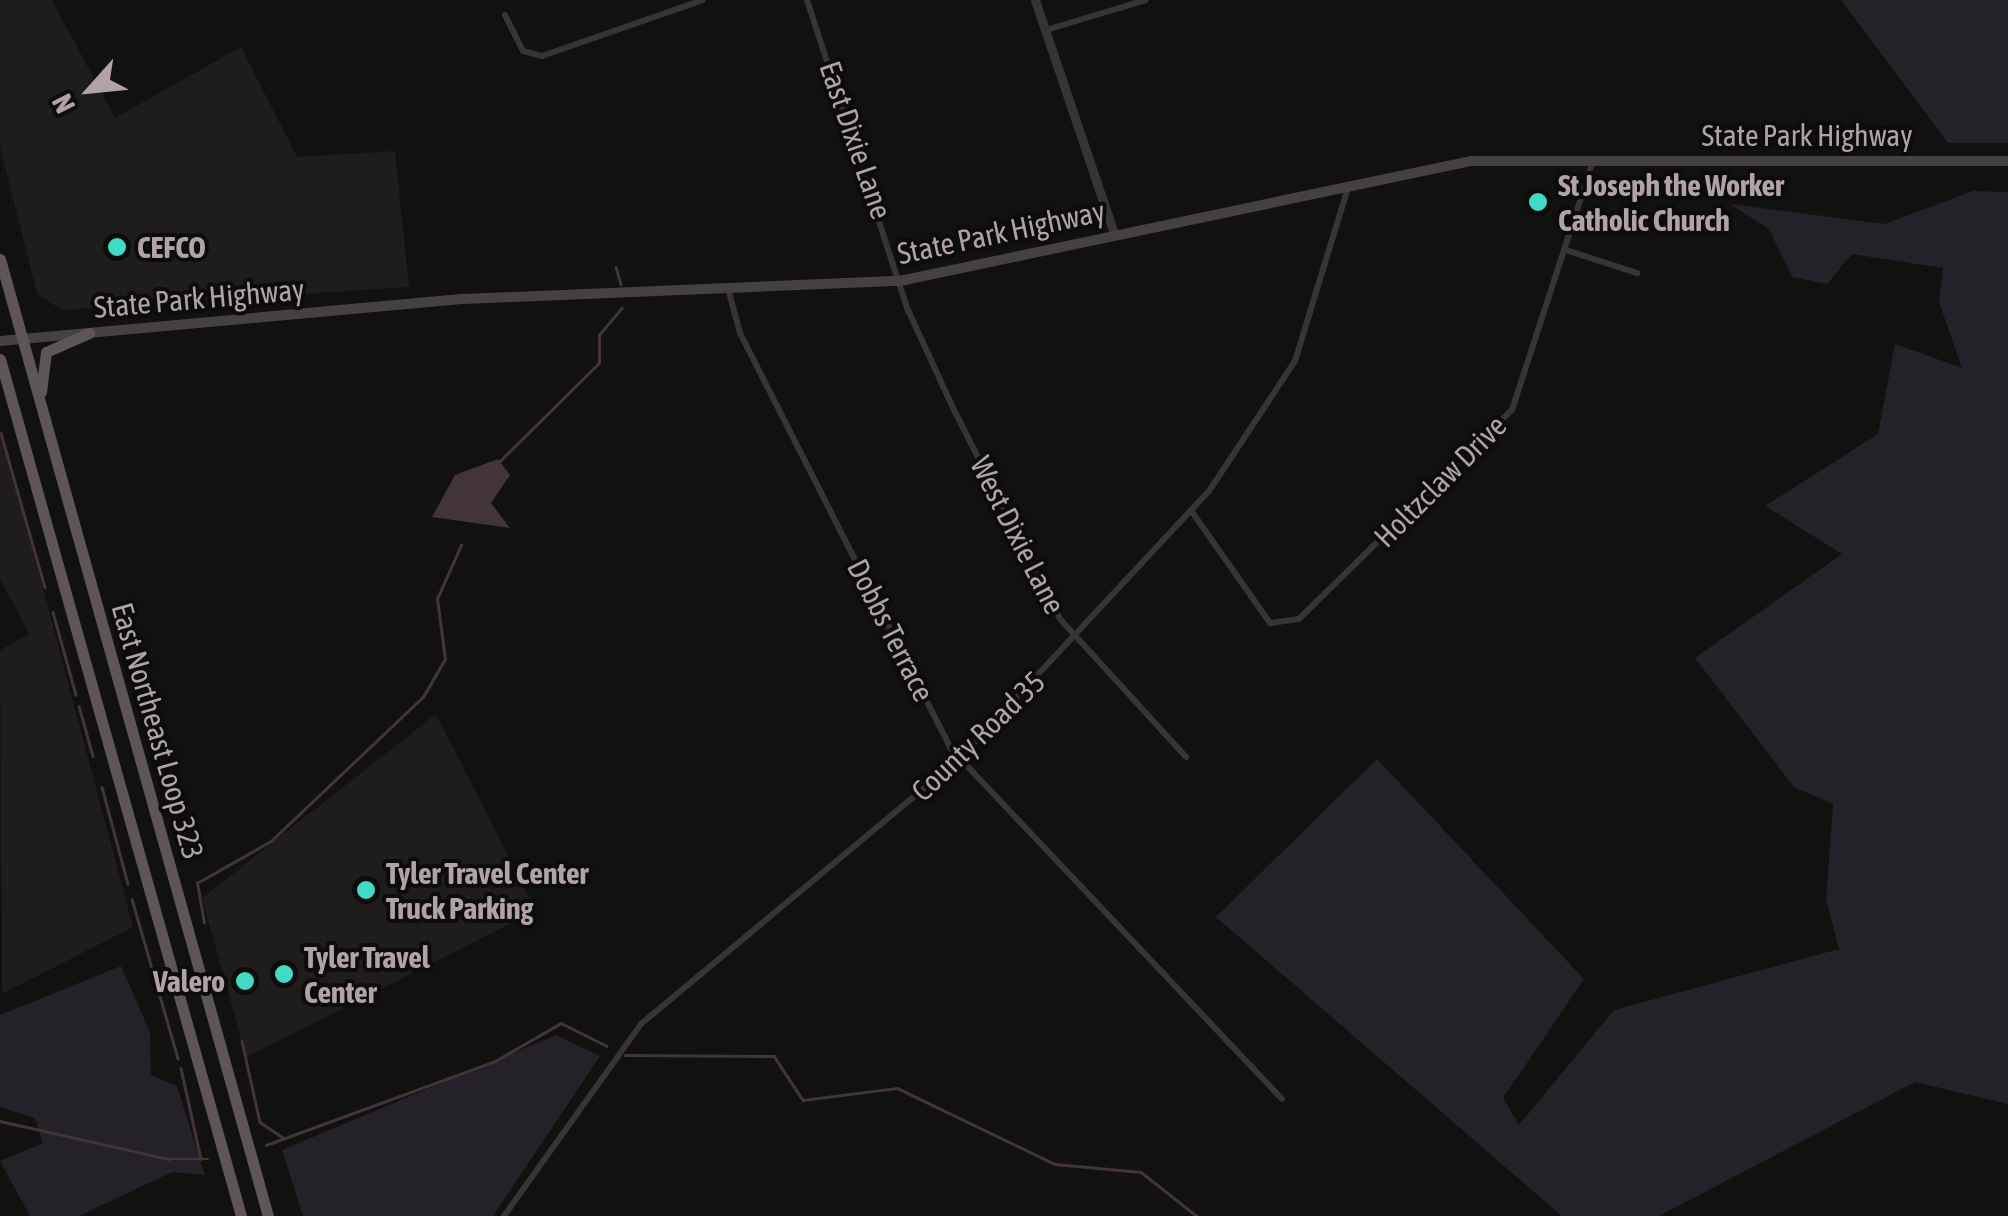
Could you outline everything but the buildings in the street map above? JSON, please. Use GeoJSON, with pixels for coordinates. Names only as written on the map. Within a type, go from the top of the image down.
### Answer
{"type":"FeatureCollection","features":[{"type":"Feature","properties":{"kind":"highway","name":"East Northeast Loop 323"},"geometry":{"type":"LineString","coordinates":[[0,259],[268,1216]]}},
{"type":"Feature","properties":{"kind":"highway"},"geometry":{"type":"LineString","coordinates":[[43,416],[44,356],[89,333]]}},
{"type":"Feature","properties":{"kind":"highway","name":"East Northeast Loop 323"},"geometry":{"type":"LineString","coordinates":[[0,360],[241,1216]]}},
{"type":"Feature","properties":{"kind":"highway"},"geometry":{"type":"LineString","coordinates":[[47,524],[72,518]]}},
{"type":"Feature","properties":{"kind":"highway"},"geometry":{"type":"LineString","coordinates":[[114,762],[138,755]]}},
{"type":"Feature","properties":{"kind":"highway"},"geometry":{"type":"LineString","coordinates":[[166,947],[191,940]]}},
{"type":"Feature","properties":{"kind":"main road","name":"State Park Highway"},"geometry":{"type":"LineString","coordinates":[[0,341],[464,299],[729,292],[900,280],[1350,183],[1471,161],[2008,161]]}},
{"type":"Feature","properties":{"kind":"street"},"geometry":{"type":"LineString","coordinates":[[506,16],[523,51],[542,56],[703,0]]}},
{"type":"Feature","properties":{"kind":"street","name":"East Dixie Lane"},"geometry":{"type":"LineString","coordinates":[[808,0],[900,280]]}},
{"type":"Feature","properties":{"kind":"street"},"geometry":{"type":"LineString","coordinates":[[1035,0],[1114,234]]}},
{"type":"Feature","properties":{"kind":"street"},"geometry":{"type":"LineString","coordinates":[[1046,30],[1146,0]]}},
{"type":"Feature","properties":{"kind":"street","name":"Holtzclaw Drive"},"geometry":{"type":"LineString","coordinates":[[1192,512],[1270,624],[1300,619],[1512,410],[1593,158]]}},
{"type":"Feature","properties":{"kind":"street","name":"County Road 35"},"geometry":{"type":"LineString","coordinates":[[504,1216],[641,1024],[960,759],[1192,512],[1287,378],[1350,183]]}},
{"type":"Feature","properties":{"kind":"street"},"geometry":{"type":"LineString","coordinates":[[1566,250],[1637,273]]}},
{"type":"Feature","properties":{"kind":"street","name":"West Dixie Lane"},"geometry":{"type":"LineString","coordinates":[[900,280],[954,410],[1076,639],[1186,757]]}},
{"type":"Feature","properties":{"kind":"street","name":"Dobbs Terrace"},"geometry":{"type":"LineString","coordinates":[[729,292],[740,333],[960,759],[1282,1099]]}},
{"type":"Feature","properties":{"kind":"shaded area"},"geometry":{"type":"Polygon","coordinates":[[[0,0],[52,0],[115,118],[241,47],[297,157],[395,151],[409,287],[62,310],[37,294],[0,147],[0,0]]]}},
{"type":"Feature","properties":{"kind":"shaded area"},"geometry":{"type":"Polygon","coordinates":[[[1841,0],[2008,0],[2008,143],[1948,143],[1841,0]]]}},
{"type":"Feature","properties":{"kind":"shaded area"},"geometry":{"type":"Polygon","coordinates":[[[1973,191],[2008,192],[2008,1104],[1915,1082],[1659,1216],[1562,1216],[1216,917],[1377,759],[1584,979],[1503,1098],[1519,1125],[1614,1010],[1839,949],[1826,899],[1833,804],[1794,787],[1695,658],[1842,554],[1765,506],[1878,434],[1895,344],[1962,368],[1939,302],[1943,268],[1852,254],[1827,284],[1792,277],[1769,229],[1730,204],[1885,224],[1973,191]]]}},
{"type":"Feature","properties":{"kind":"shaded area"},"geometry":{"type":"Polygon","coordinates":[[[0,427],[133,927],[2,994],[0,650],[29,634],[0,579],[0,427]]]}},
{"type":"Feature","properties":{"kind":"shaded area"},"geometry":{"type":"Polygon","coordinates":[[[498,459],[510,475],[491,503],[510,528],[432,517],[455,475],[498,459]]]}},
{"type":"Feature","properties":{"kind":"shaded area","name":"Tyler Travel Center"},"geometry":{"type":"Polygon","coordinates":[[[436,714],[536,911],[246,1057],[202,898],[436,714]]]}},
{"type":"Feature","properties":{"kind":"shaded area"},"geometry":{"type":"Polygon","coordinates":[[[121,966],[150,1032],[151,1075],[177,1086],[205,1175],[172,1172],[79,1216],[30,1216],[0,1161],[43,1143],[35,1118],[0,1107],[0,1015],[121,966]]]}},
{"type":"Feature","properties":{"kind":"shaded area"},"geometry":{"type":"Polygon","coordinates":[[[556,1035],[600,1056],[493,1216],[303,1216],[282,1150],[556,1035]]]}},
{"type":"Feature","properties":{"kind":"waterway"},"geometry":{"type":"LineString","coordinates":[[616,267],[621,284]]}},
{"type":"Feature","properties":{"kind":"waterway"},"geometry":{"type":"LineString","coordinates":[[500,461],[599,363],[599,335],[622,308]]}},
{"type":"Feature","properties":{"kind":"waterway"},"geometry":{"type":"LineString","coordinates":[[1,433],[45,587]]}},
{"type":"Feature","properties":{"kind":"waterway"},"geometry":{"type":"LineString","coordinates":[[204,923],[197,883],[271,841],[423,697],[445,659],[437,599],[461,545]]}},
{"type":"Feature","properties":{"kind":"waterway"},"geometry":{"type":"LineString","coordinates":[[53,612],[76,695]]}},
{"type":"Feature","properties":{"kind":"waterway"},"geometry":{"type":"LineString","coordinates":[[79,706],[93,756]]}},
{"type":"Feature","properties":{"kind":"waterway"},"geometry":{"type":"LineString","coordinates":[[102,787],[128,884]]}},
{"type":"Feature","properties":{"kind":"waterway"},"geometry":{"type":"LineString","coordinates":[[132,899],[178,1058]]}},
{"type":"Feature","properties":{"kind":"waterway"},"geometry":{"type":"LineString","coordinates":[[266,1145],[495,1061],[561,1023],[607,1046]]}},
{"type":"Feature","properties":{"kind":"waterway"},"geometry":{"type":"LineString","coordinates":[[242,1041],[260,1122],[284,1138]]}},
{"type":"Feature","properties":{"kind":"waterway"},"geometry":{"type":"LineString","coordinates":[[625,1055],[774,1056],[803,1100],[897,1088],[1055,1164],[1141,1172],[1197,1216]]}},
{"type":"Feature","properties":{"kind":"waterway"},"geometry":{"type":"LineString","coordinates":[[181,1068],[201,1159]]}},
{"type":"Feature","properties":{"kind":"waterway"},"geometry":{"type":"LineString","coordinates":[[0,1121],[169,1159],[208,1159]]}},
{"type":"Feature","properties":{"kind":"place","name":"St Joseph the Worker Catholic Church"},"geometry":{"type":"Point","coordinates":[1538,202]}},
{"type":"Feature","properties":{"kind":"place","name":"CEFCO"},"geometry":{"type":"Point","coordinates":[117,247]}},
{"type":"Feature","properties":{"kind":"place","name":"Tyler Travel Center Truck Parking"},"geometry":{"type":"Point","coordinates":[366,890]}},
{"type":"Feature","properties":{"kind":"place","name":"Tyler Travel Center"},"geometry":{"type":"Point","coordinates":[284,974]}},
{"type":"Feature","properties":{"kind":"place","name":"Valero"},"geometry":{"type":"Point","coordinates":[245,981]}}]}
